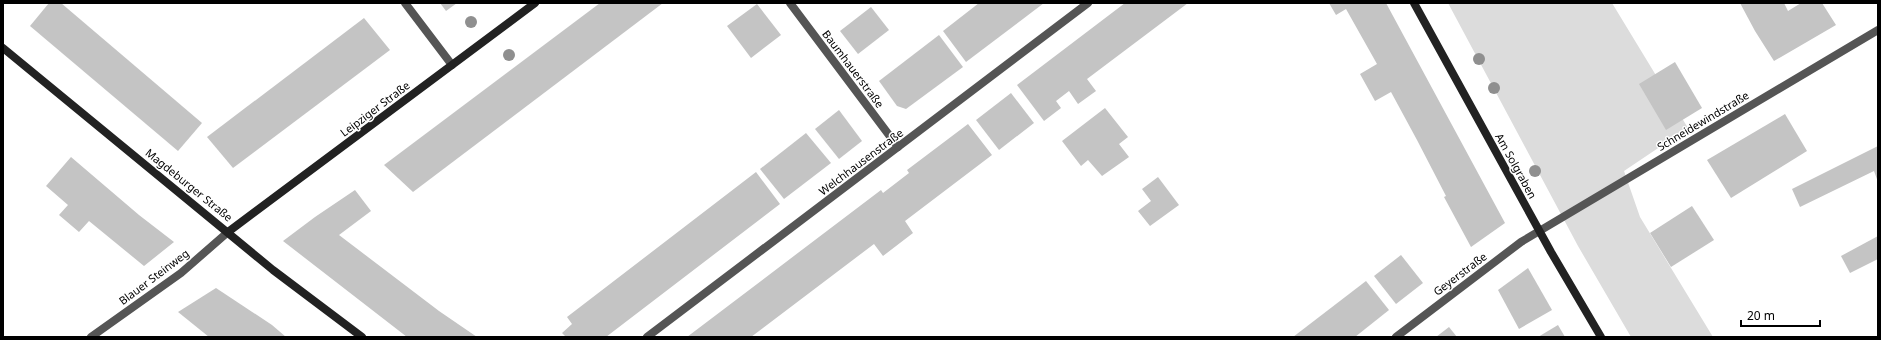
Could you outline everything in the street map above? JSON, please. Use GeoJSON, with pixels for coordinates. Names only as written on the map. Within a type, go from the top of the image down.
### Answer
{"type":"FeatureCollection","features":[{"type":"Feature","properties":{"kind":"main road","name":"Leipziger Straße"},"geometry":{"type":"LineString","coordinates":[[228,232],[535,3]]}},
{"type":"Feature","properties":{"kind":"main road","name":"Am Solgraben"},"geometry":{"type":"LineString","coordinates":[[1414,3],[1539,231],[1601,337]]}},
{"type":"Feature","properties":{"kind":"main road","name":"Magdeburger Straße"},"geometry":{"type":"LineString","coordinates":[[3,48],[273,270],[362,337]]}},
{"type":"Feature","properties":{"kind":"street"},"geometry":{"type":"LineString","coordinates":[[405,3],[452,65]]}},
{"type":"Feature","properties":{"kind":"street","name":"Baumhauerstraße"},"geometry":{"type":"LineString","coordinates":[[790,3],[898,147]]}},
{"type":"Feature","properties":{"kind":"street","name":"Welchhausenstraße"},"geometry":{"type":"LineString","coordinates":[[647,337],[1088,3]]}},
{"type":"Feature","properties":{"kind":"street","name":"Schneidewindstraße"},"geometry":{"type":"LineString","coordinates":[[1539,231],[1878,30]]}},
{"type":"Feature","properties":{"kind":"street","name":"Geyerstraße"},"geometry":{"type":"LineString","coordinates":[[1396,337],[1521,242],[1539,231]]}},
{"type":"Feature","properties":{"kind":"street","name":"Blauer Steinweg"},"geometry":{"type":"LineString","coordinates":[[91,337],[181,273],[228,232]]}},
{"type":"Feature","properties":{"kind":"shaded area"},"geometry":{"type":"Polygon","coordinates":[[[1448,3],[1612,3],[1688,128],[1624,171],[1640,217],[1713,337],[1631,337],[1578,246],[1448,3]]]}},
{"type":"Feature","properties":{"kind":"building"},"geometry":{"type":"Polygon","coordinates":[[[49,3],[61,3],[202,123],[178,151],[30,26],[49,3]]]}},
{"type":"Feature","properties":{"kind":"building"},"geometry":{"type":"Polygon","coordinates":[[[440,3],[457,3],[446,11],[440,3]]]}},
{"type":"Feature","properties":{"kind":"building"},"geometry":{"type":"Polygon","coordinates":[[[600,3],[663,3],[413,192],[384,165],[600,3]]]}},
{"type":"Feature","properties":{"kind":"building"},"geometry":{"type":"Polygon","coordinates":[[[979,3],[1044,3],[966,62],[943,31],[979,3]]]}},
{"type":"Feature","properties":{"kind":"building"},"geometry":{"type":"Polygon","coordinates":[[[1125,3],[1188,3],[1087,79],[1096,91],[1078,104],[1069,91],[1056,101],[1061,108],[1044,121],[1017,85],[1125,3]]]}},
{"type":"Feature","properties":{"kind":"building"},"geometry":{"type":"Polygon","coordinates":[[[1329,3],[1386,3],[1505,223],[1471,247],[1391,92],[1375,101],[1360,74],[1377,64],[1346,9],[1336,15],[1329,3]]]}},
{"type":"Feature","properties":{"kind":"building"},"geometry":{"type":"Polygon","coordinates":[[[1740,3],[1784,3],[1788,11],[1801,3],[1822,3],[1836,25],[1774,61],[1755,31],[1740,3]]]}},
{"type":"Feature","properties":{"kind":"building"},"geometry":{"type":"Polygon","coordinates":[[[757,4],[781,35],[751,58],[727,26],[757,4]]]}},
{"type":"Feature","properties":{"kind":"building"},"geometry":{"type":"Polygon","coordinates":[[[871,7],[889,30],[858,54],[840,31],[871,7]]]}},
{"type":"Feature","properties":{"kind":"building"},"geometry":{"type":"Polygon","coordinates":[[[364,18],[390,50],[233,168],[207,137],[364,18]]]}},
{"type":"Feature","properties":{"kind":"building"},"geometry":{"type":"Polygon","coordinates":[[[939,35],[963,67],[906,109],[897,106],[879,81],[939,35]]]}},
{"type":"Feature","properties":{"kind":"building"},"geometry":{"type":"Polygon","coordinates":[[[1675,62],[1702,108],[1666,130],[1639,84],[1675,62]]]}},
{"type":"Feature","properties":{"kind":"building"},"geometry":{"type":"Polygon","coordinates":[[[1011,93],[1034,123],[999,150],[976,120],[1011,93]]]}},
{"type":"Feature","properties":{"kind":"building"},"geometry":{"type":"Polygon","coordinates":[[[1105,108],[1128,137],[1119,144],[1129,157],[1102,176],[1088,160],[1081,166],[1062,141],[1105,108]]]}},
{"type":"Feature","properties":{"kind":"building"},"geometry":{"type":"Polygon","coordinates":[[[839,110],[862,141],[839,159],[815,129],[839,110]]]}},
{"type":"Feature","properties":{"kind":"building"},"geometry":{"type":"Polygon","coordinates":[[[1785,114],[1807,151],[1731,198],[1707,160],[1785,114]]]}},
{"type":"Feature","properties":{"kind":"building"},"geometry":{"type":"Polygon","coordinates":[[[968,124],[992,155],[905,221],[913,233],[883,256],[874,244],[751,337],[687,337],[881,190],[883,193],[909,173],[907,170],[968,124]]]}},
{"type":"Feature","properties":{"kind":"building"},"geometry":{"type":"Polygon","coordinates":[[[806,133],[831,163],[784,199],[760,169],[806,133]]]}},
{"type":"Feature","properties":{"kind":"building"},"geometry":{"type":"Polygon","coordinates":[[[1878,146],[1878,182],[1874,171],[1800,207],[1792,189],[1878,146]]]}},
{"type":"Feature","properties":{"kind":"building"},"geometry":{"type":"Polygon","coordinates":[[[71,157],[139,215],[174,242],[144,266],[89,221],[79,232],[59,215],[68,205],[46,186],[71,157]]]}},
{"type":"Feature","properties":{"kind":"building"},"geometry":{"type":"Polygon","coordinates":[[[756,172],[780,204],[606,337],[566,337],[562,333],[572,324],[567,317],[756,172]]]}},
{"type":"Feature","properties":{"kind":"building"},"geometry":{"type":"Polygon","coordinates":[[[1158,177],[1179,205],[1150,226],[1138,211],[1151,201],[1142,189],[1158,177]]]}},
{"type":"Feature","properties":{"kind":"building"},"geometry":{"type":"Polygon","coordinates":[[[355,190],[371,211],[339,235],[439,311],[477,337],[407,337],[283,241],[355,190]]]}},
{"type":"Feature","properties":{"kind":"building"},"geometry":{"type":"Polygon","coordinates":[[[1692,206],[1714,240],[1671,267],[1650,233],[1692,206]]]}},
{"type":"Feature","properties":{"kind":"building"},"geometry":{"type":"Polygon","coordinates":[[[1878,236],[1878,259],[1850,273],[1841,256],[1878,236]]]}},
{"type":"Feature","properties":{"kind":"building"},"geometry":{"type":"Polygon","coordinates":[[[1401,255],[1423,283],[1396,304],[1374,276],[1401,255]]]}},
{"type":"Feature","properties":{"kind":"building"},"geometry":{"type":"Polygon","coordinates":[[[1528,268],[1552,310],[1519,329],[1498,290],[1528,268]]]}},
{"type":"Feature","properties":{"kind":"building"},"geometry":{"type":"Polygon","coordinates":[[[1366,281],[1389,310],[1355,337],[1293,337],[1366,281]]]}},
{"type":"Feature","properties":{"kind":"building"},"geometry":{"type":"Polygon","coordinates":[[[216,288],[272,325],[286,337],[209,337],[178,312],[216,288]]]}},
{"type":"Feature","properties":{"kind":"building"},"geometry":{"type":"Polygon","coordinates":[[[1558,325],[1565,337],[1538,337],[1558,325]]]}},
{"type":"Feature","properties":{"kind":"building"},"geometry":{"type":"Polygon","coordinates":[[[1449,327],[1457,337],[1436,337],[1449,327]]]}}]}
